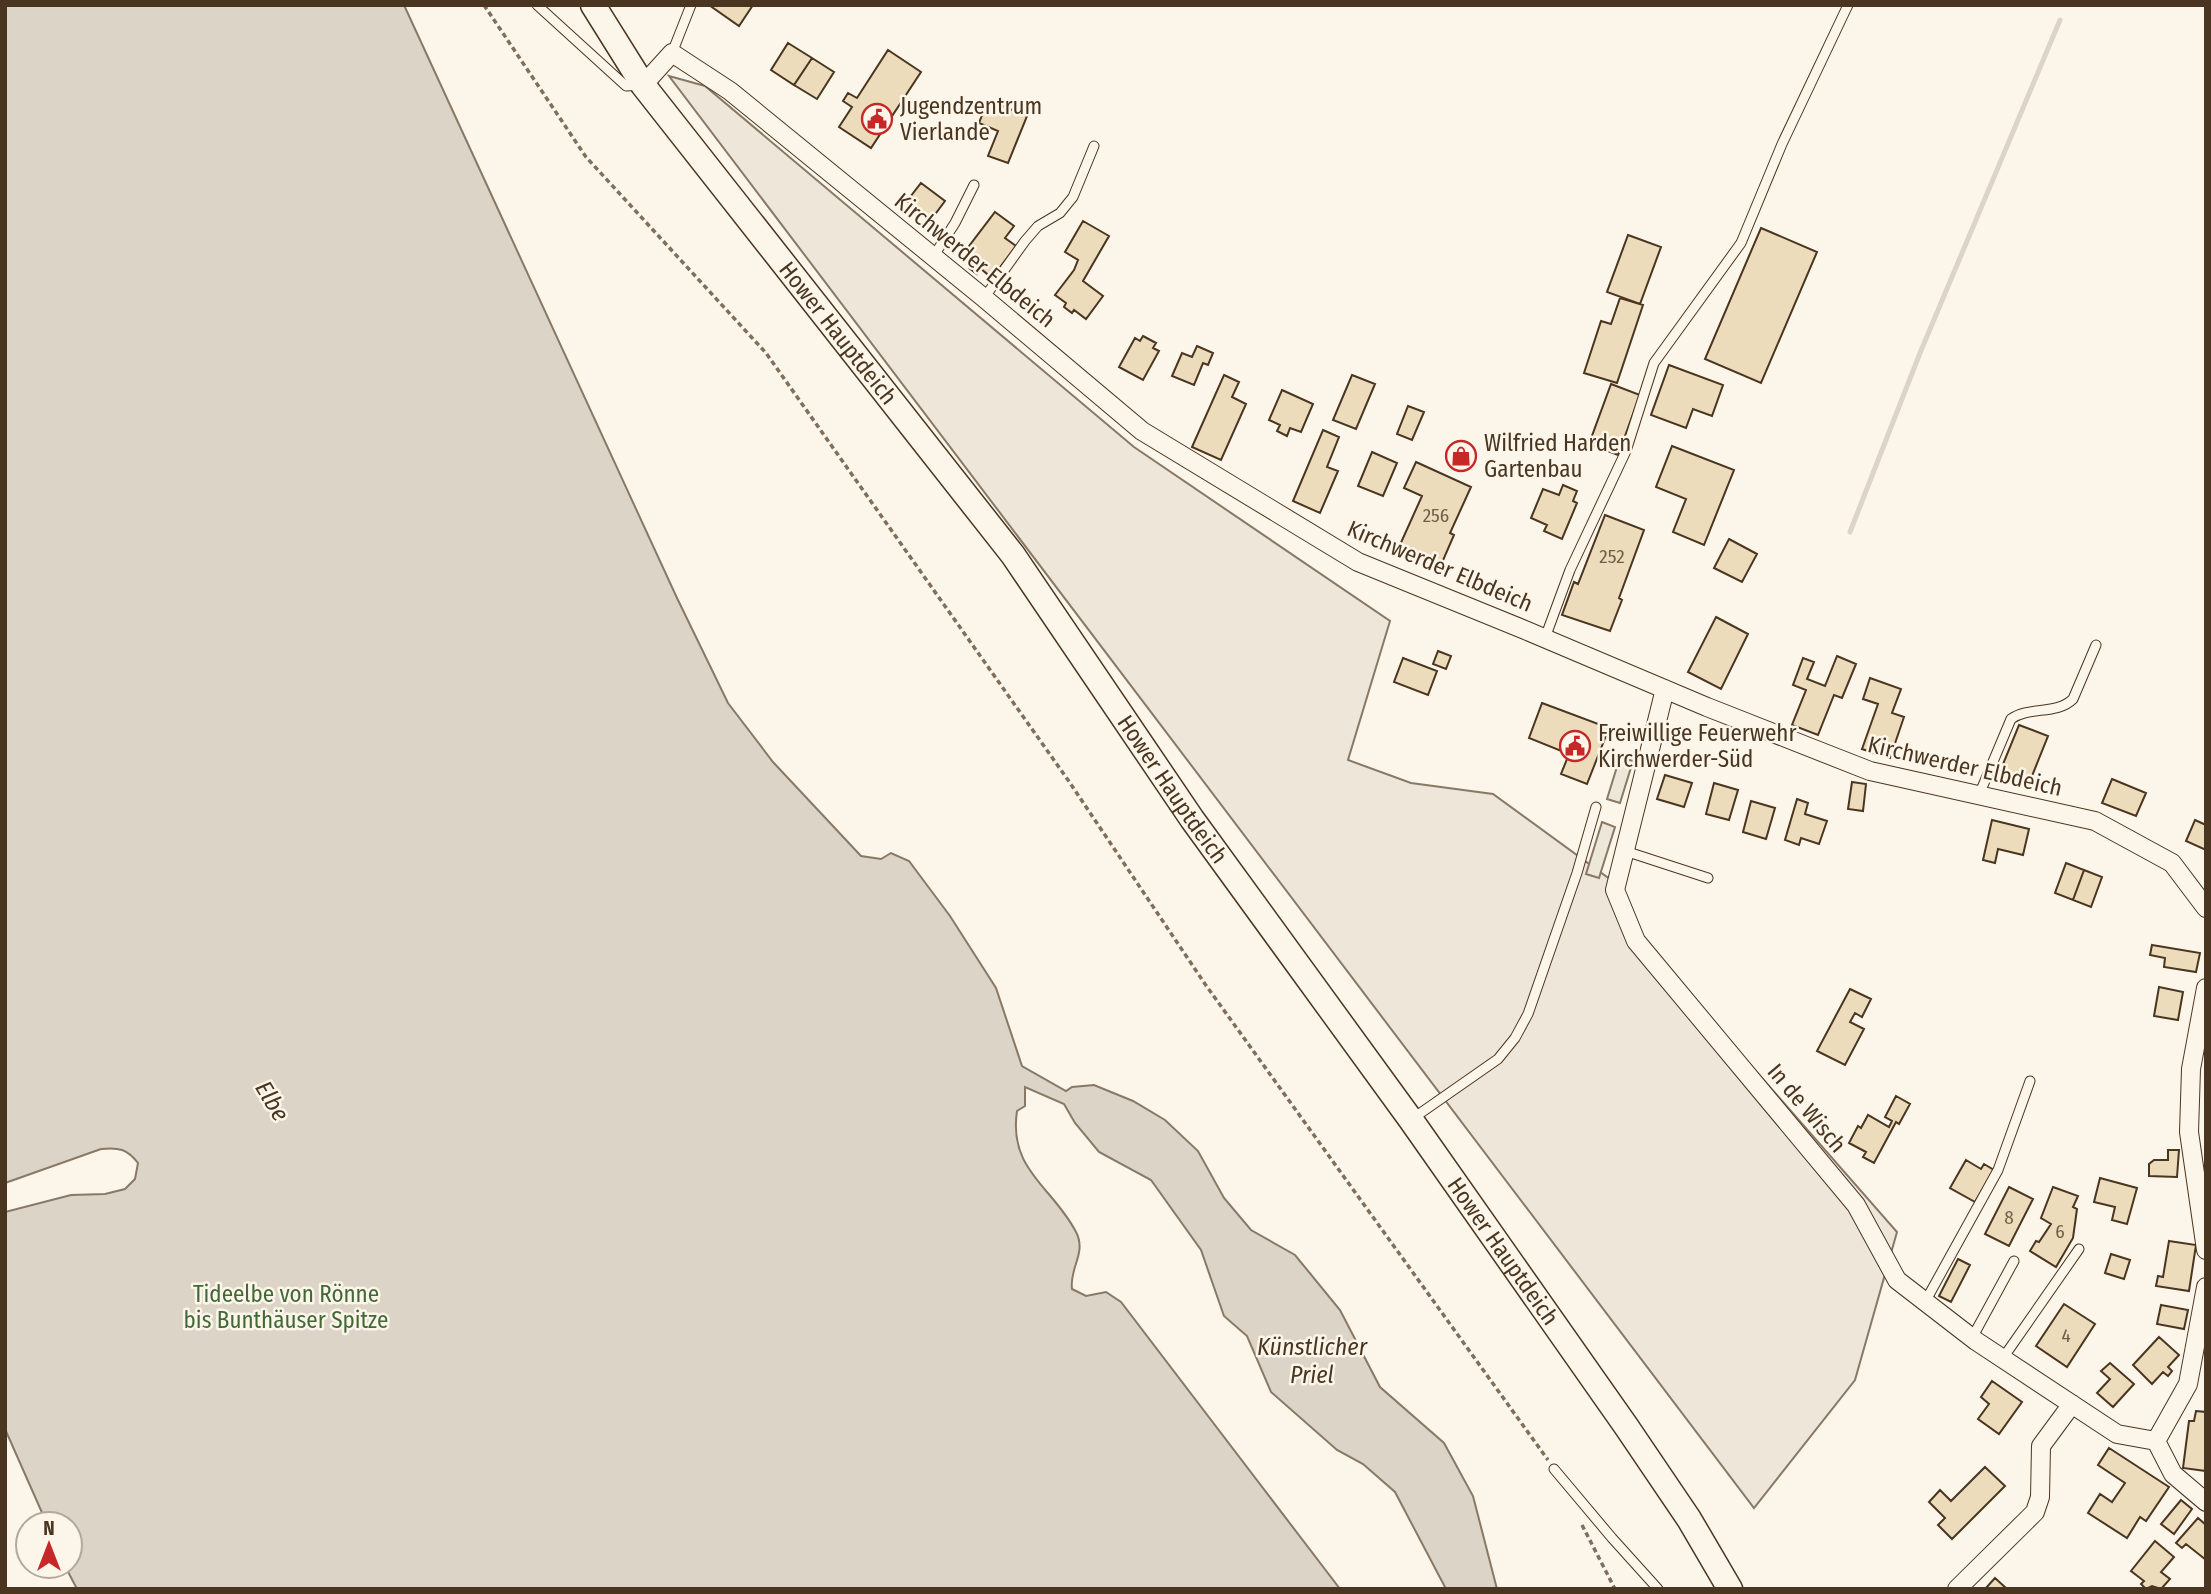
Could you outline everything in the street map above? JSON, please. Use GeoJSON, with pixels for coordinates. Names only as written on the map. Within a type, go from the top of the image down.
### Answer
{"type":"FeatureCollection","features":[{"type":"Feature","properties":{"kind":"street","name":"Hower Hauptdeich"},"geometry":{"type":"LineString","coordinates":[[593,5],[643,85],[1013,555],[1192,819],[1626,1426],[1689,1519],[1730,1589]]}},
{"type":"Feature","properties":{"kind":"street"},"geometry":{"type":"LineString","coordinates":[[643,85],[672,52]]}},
{"type":"Feature","properties":{"kind":"street","name":"Kirchwerder Elbdeich"},"geometry":{"type":"LineString","coordinates":[[672,52],[730,91],[1142,431],[1358,562],[1870,771],[2095,821],[2172,863],[2206,908]]}},
{"type":"Feature","properties":{"kind":"street","name":"In de Wisch"},"geometry":{"type":"LineString","coordinates":[[1665,689],[1615,890],[1636,941],[1856,1205],[1897,1280],[1972,1338],[2117,1434],[2156,1440]]}},
{"type":"Feature","properties":{"kind":"street"},"geometry":{"type":"LineString","coordinates":[[2206,988],[2191,1069],[2189,1132],[2206,1250]]}},
{"type":"Feature","properties":{"kind":"street"},"geometry":{"type":"LineString","coordinates":[[2206,1287],[2199,1359],[2156,1440],[2173,1474],[2206,1502]]}},
{"type":"Feature","properties":{"kind":"street"},"geometry":{"type":"LineString","coordinates":[[1957,1589],[2035,1512],[2040,1497],[2040,1446],[2072,1404]]}},
{"type":"Feature","properties":{"kind":"lane"},"geometry":{"type":"LineString","coordinates":[[537,5],[626,86],[643,85]]}},
{"type":"Feature","properties":{"kind":"lane"},"geometry":{"type":"LineString","coordinates":[[672,52],[691,5]]}},
{"type":"Feature","properties":{"kind":"lane"},"geometry":{"type":"LineString","coordinates":[[1545,638],[1570,570],[1626,451],[1654,363],[1741,243],[1782,144],[1849,5]]}},
{"type":"Feature","properties":{"kind":"lane"},"geometry":{"type":"LineString","coordinates":[[984,298],[1031,233],[1060,213],[1073,197],[1094,146]]}},
{"type":"Feature","properties":{"kind":"lane"},"geometry":{"type":"LineString","coordinates":[[933,257],[955,223],[974,185]]}},
{"type":"Feature","properties":{"kind":"lane"},"geometry":{"type":"LineString","coordinates":[[1979,796],[2011,719],[2020,712],[2066,706],[2073,699],[2096,645]]}},
{"type":"Feature","properties":{"kind":"lane"},"geometry":{"type":"LineString","coordinates":[[1410,1121],[1498,1059],[1516,1038],[1528,1014],[1577,873],[1595,807]]}},
{"type":"Feature","properties":{"kind":"lane"},"geometry":{"type":"LineString","coordinates":[[1625,851],[1708,878]]}},
{"type":"Feature","properties":{"kind":"lane"},"geometry":{"type":"LineString","coordinates":[[1925,1302],[1998,1170],[2030,1081]]}},
{"type":"Feature","properties":{"kind":"lane"},"geometry":{"type":"LineString","coordinates":[[2003,1358],[2079,1249]]}},
{"type":"Feature","properties":{"kind":"lane"},"geometry":{"type":"LineString","coordinates":[[1972,1338],[2014,1261]]}},
{"type":"Feature","properties":{"kind":"lane"},"geometry":{"type":"LineString","coordinates":[[1554,1469],[1658,1589]]}},
{"type":"Feature","properties":{"kind":"path"},"geometry":{"type":"LineString","coordinates":[[484,5],[586,156],[766,353],[1068,780],[1205,984],[1554,1469]]}},
{"type":"Feature","properties":{"kind":"path"},"geometry":{"type":"LineString","coordinates":[[1581,1524],[1615,1589]]}},
{"type":"Feature","properties":{"kind":"shaded area"},"geometry":{"type":"Polygon","coordinates":[[[669,76],[705,86],[1134,447],[1390,621],[1348,760],[1411,783],[1493,794],[1611,880],[1640,939],[1897,1232],[1855,1380],[1754,1508],[669,76]]]}},
{"type":"Feature","properties":{"kind":"shaded area"},"geometry":{"type":"Polygon","coordinates":[[[1620,757],[1633,761],[1620,803],[1607,799],[1620,757]]]}},
{"type":"Feature","properties":{"kind":"shaded area"},"geometry":{"type":"Polygon","coordinates":[[[1602,822],[1615,827],[1599,878],[1586,874],[1602,822]]]}},
{"type":"Feature","properties":{"kind":"water"},"geometry":{"type":"Polygon","coordinates":[[[5,5],[404,5],[728,703],[773,762],[861,856],[881,859],[891,853],[909,861],[950,916],[996,988],[1022,1066],[1066,1091],[1072,1087],[1094,1085],[1133,1101],[1165,1120],[1198,1151],[1224,1198],[1251,1230],[1295,1255],[1340,1310],[1380,1387],[1444,1443],[1473,1496],[1497,1589],[1446,1589],[1395,1492],[1363,1464],[1337,1450],[1271,1392],[1247,1336],[1224,1316],[1201,1250],[1151,1180],[1099,1152],[1075,1123],[1064,1104],[1025,1087],[1025,1106],[1017,1111],[1019,1148],[1034,1177],[1076,1232],[1080,1247],[1072,1289],[1086,1296],[1106,1292],[1121,1302],[1340,1589],[77,1589],[72,1580],[84,1580],[84,1510],[41,1510],[5,1429],[5,1212],[71,1195],[105,1194],[125,1189],[135,1179],[138,1163],[122,1150],[101,1149],[5,1183],[5,5]]]}},
{"type":"Feature","properties":{"kind":"building"},"geometry":{"type":"Polygon","coordinates":[[[709,5],[753,5],[739,26],[709,5]]]}},
{"type":"Feature","properties":{"kind":"building"},"geometry":{"type":"Polygon","coordinates":[[[788,43],[812,58],[794,85],[771,70],[788,43]]]}},
{"type":"Feature","properties":{"kind":"building"},"geometry":{"type":"Polygon","coordinates":[[[888,50],[921,72],[871,148],[839,127],[852,107],[843,101],[848,93],[857,98],[888,50]]]}},
{"type":"Feature","properties":{"kind":"building"},"geometry":{"type":"Polygon","coordinates":[[[812,58],[834,72],[817,99],[794,85],[812,58]]]}},
{"type":"Feature","properties":{"kind":"building"},"geometry":{"type":"Polygon","coordinates":[[[988,100],[1027,116],[1008,163],[988,156],[998,131],[979,123],[988,100]]]}},
{"type":"Feature","properties":{"kind":"building"},"geometry":{"type":"Polygon","coordinates":[[[921,183],[945,201],[930,221],[920,213],[918,217],[912,212],[915,208],[907,201],[921,183]]]}},
{"type":"Feature","properties":{"kind":"building"},"geometry":{"type":"Polygon","coordinates":[[[995,212],[1014,226],[1005,238],[1016,246],[992,278],[981,269],[977,274],[969,268],[973,261],[963,254],[995,212]]]}},
{"type":"Feature","properties":{"kind":"building"},"geometry":{"type":"Polygon","coordinates":[[[1083,221],[1109,236],[1083,281],[1103,296],[1086,319],[1074,310],[1072,313],[1064,307],[1066,303],[1055,295],[1074,270],[1078,260],[1065,252],[1083,221]]]}},
{"type":"Feature","properties":{"kind":"building"},"geometry":{"type":"Polygon","coordinates":[[[1761,228],[1817,252],[1761,383],[1705,359],[1761,228]]]}},
{"type":"Feature","properties":{"kind":"building"},"geometry":{"type":"Polygon","coordinates":[[[1628,235],[1661,247],[1640,304],[1607,292],[1628,235]]]}},
{"type":"Feature","properties":{"kind":"building"},"geometry":{"type":"Polygon","coordinates":[[[1620,298],[1643,305],[1617,383],[1584,373],[1601,321],[1611,324],[1620,298]]]}},
{"type":"Feature","properties":{"kind":"building"},"geometry":{"type":"Polygon","coordinates":[[[1143,336],[1156,343],[1153,348],[1159,351],[1143,380],[1119,367],[1135,338],[1140,341],[1143,336]]]}},
{"type":"Feature","properties":{"kind":"building"},"geometry":{"type":"Polygon","coordinates":[[[1197,346],[1213,353],[1208,365],[1203,363],[1194,385],[1172,376],[1182,353],[1192,357],[1197,346]]]}},
{"type":"Feature","properties":{"kind":"building"},"geometry":{"type":"Polygon","coordinates":[[[1669,365],[1723,385],[1712,416],[1693,409],[1686,428],[1651,415],[1669,365]]]}},
{"type":"Feature","properties":{"kind":"building"},"geometry":{"type":"Polygon","coordinates":[[[1224,375],[1239,382],[1232,397],[1246,404],[1221,460],[1192,447],[1224,375]]]}},
{"type":"Feature","properties":{"kind":"building"},"geometry":{"type":"Polygon","coordinates":[[[1352,375],[1375,384],[1356,429],[1333,420],[1352,375]]]}},
{"type":"Feature","properties":{"kind":"building"},"geometry":{"type":"Polygon","coordinates":[[[1611,384],[1640,395],[1618,455],[1589,444],[1611,384]]]}},
{"type":"Feature","properties":{"kind":"building"},"geometry":{"type":"Polygon","coordinates":[[[1282,390],[1313,404],[1301,432],[1290,428],[1287,436],[1277,431],[1280,425],[1269,420],[1282,390]]]}},
{"type":"Feature","properties":{"kind":"building"},"geometry":{"type":"Polygon","coordinates":[[[1408,406],[1424,412],[1412,440],[1397,434],[1408,406]]]}},
{"type":"Feature","properties":{"kind":"building"},"geometry":{"type":"Polygon","coordinates":[[[1323,430],[1339,437],[1327,467],[1338,471],[1320,513],[1293,501],[1323,430]]]}},
{"type":"Feature","properties":{"kind":"building"},"geometry":{"type":"Polygon","coordinates":[[[1672,446],[1734,470],[1704,545],[1673,532],[1686,499],[1656,487],[1672,446]]]}},
{"type":"Feature","properties":{"kind":"building"},"geometry":{"type":"Polygon","coordinates":[[[1372,452],[1397,463],[1383,496],[1358,486],[1372,452]]]}},
{"type":"Feature","properties":{"kind":"building"},"geometry":{"type":"Polygon","coordinates":[[[1416,462],[1471,487],[1450,533],[1454,535],[1441,565],[1399,547],[1422,496],[1404,488],[1416,462]]]}},
{"type":"Feature","properties":{"kind":"building"},"geometry":{"type":"Polygon","coordinates":[[[1563,485],[1577,491],[1573,501],[1577,503],[1562,539],[1544,531],[1547,525],[1531,518],[1543,489],[1559,495],[1563,485]]]}},
{"type":"Feature","properties":{"kind":"building"},"geometry":{"type":"Polygon","coordinates":[[[1605,515],[1644,530],[1610,631],[1562,615],[1574,582],[1578,584],[1605,515]]]}},
{"type":"Feature","properties":{"kind":"building"},"geometry":{"type":"Polygon","coordinates":[[[1729,539],[1757,554],[1742,582],[1714,568],[1729,539]]]}},
{"type":"Feature","properties":{"kind":"building"},"geometry":{"type":"Polygon","coordinates":[[[1716,617],[1748,634],[1721,689],[1688,672],[1716,617]]]}},
{"type":"Feature","properties":{"kind":"building"},"geometry":{"type":"Polygon","coordinates":[[[1438,651],[1451,656],[1446,669],[1433,664],[1438,651]]]}},
{"type":"Feature","properties":{"kind":"building"},"geometry":{"type":"Polygon","coordinates":[[[1837,656],[1856,664],[1842,698],[1834,695],[1818,735],[1792,725],[1806,690],[1793,685],[1803,658],[1814,662],[1807,679],[1825,686],[1837,656]]]}},
{"type":"Feature","properties":{"kind":"building"},"geometry":{"type":"Polygon","coordinates":[[[1403,658],[1437,671],[1428,695],[1394,682],[1403,658]]]}},
{"type":"Feature","properties":{"kind":"building"},"geometry":{"type":"Polygon","coordinates":[[[1870,678],[1901,689],[1892,713],[1904,717],[1890,758],[1862,749],[1878,704],[1863,699],[1870,678]]]}},
{"type":"Feature","properties":{"kind":"building","name":"Freiwillige Feuerwehr Kirchwerder-Süd"},"geometry":{"type":"Polygon","coordinates":[[[1542,703],[1609,728],[1587,784],[1561,774],[1569,754],[1529,738],[1542,703]]]}},
{"type":"Feature","properties":{"kind":"building"},"geometry":{"type":"Polygon","coordinates":[[[2019,725],[2048,736],[2028,786],[1999,774],[2019,725]]]}},
{"type":"Feature","properties":{"kind":"building"},"geometry":{"type":"Polygon","coordinates":[[[1665,775],[1692,783],[1684,807],[1657,799],[1665,775]]]}},
{"type":"Feature","properties":{"kind":"building"},"geometry":{"type":"Polygon","coordinates":[[[2112,779],[2146,793],[2136,816],[2102,803],[2112,779]]]}},
{"type":"Feature","properties":{"kind":"building"},"geometry":{"type":"Polygon","coordinates":[[[1852,782],[1866,784],[1863,811],[1848,809],[1852,782]]]}},
{"type":"Feature","properties":{"kind":"building"},"geometry":{"type":"Polygon","coordinates":[[[1714,783],[1738,790],[1729,820],[1706,814],[1714,783]]]}},
{"type":"Feature","properties":{"kind":"building"},"geometry":{"type":"Polygon","coordinates":[[[1797,799],[1808,803],[1805,814],[1827,821],[1819,844],[1801,838],[1799,845],[1785,840],[1797,799]]]}},
{"type":"Feature","properties":{"kind":"building"},"geometry":{"type":"Polygon","coordinates":[[[1751,801],[1775,808],[1766,839],[1743,832],[1751,801]]]}},
{"type":"Feature","properties":{"kind":"building"},"geometry":{"type":"Polygon","coordinates":[[[1992,820],[2029,829],[2023,855],[1998,849],[1995,863],[1983,860],[1992,820]]]}},
{"type":"Feature","properties":{"kind":"building"},"geometry":{"type":"Polygon","coordinates":[[[2195,820],[2206,825],[2206,850],[2186,841],[2195,820]]]}},
{"type":"Feature","properties":{"kind":"building"},"geometry":{"type":"Polygon","coordinates":[[[2066,863],[2084,870],[2073,900],[2055,893],[2066,863]]]}},
{"type":"Feature","properties":{"kind":"building"},"geometry":{"type":"Polygon","coordinates":[[[2084,870],[2102,877],[2091,907],[2073,900],[2084,870]]]}},
{"type":"Feature","properties":{"kind":"building"},"geometry":{"type":"Polygon","coordinates":[[[2152,945],[2200,953],[2196,972],[2164,967],[2165,958],[2150,955],[2152,945]]]}},
{"type":"Feature","properties":{"kind":"building"},"geometry":{"type":"Polygon","coordinates":[[[2159,987],[2183,992],[2178,1020],[2154,1016],[2159,987]]]}},
{"type":"Feature","properties":{"kind":"building"},"geometry":{"type":"Polygon","coordinates":[[[1850,989],[1871,999],[1862,1017],[1855,1013],[1850,1022],[1864,1029],[1845,1065],[1817,1051],[1850,989]]]}},
{"type":"Feature","properties":{"kind":"building"},"geometry":{"type":"Polygon","coordinates":[[[1896,1096],[1910,1104],[1899,1124],[1896,1122],[1874,1163],[1863,1157],[1866,1152],[1849,1143],[1868,1115],[1889,1127],[1892,1121],[1885,1117],[1896,1096]]]}},
{"type":"Feature","properties":{"kind":"building"},"geometry":{"type":"Polygon","coordinates":[[[2168,1150],[2179,1150],[2177,1177],[2149,1176],[2149,1164],[2154,1160],[2168,1160],[2168,1150]]]}},
{"type":"Feature","properties":{"kind":"building"},"geometry":{"type":"Polygon","coordinates":[[[1966,1160],[1981,1169],[1984,1164],[1994,1170],[1975,1202],[1950,1188],[1966,1160]]]}},
{"type":"Feature","properties":{"kind":"building"},"geometry":{"type":"Polygon","coordinates":[[[2100,1178],[2137,1188],[2127,1224],[2112,1220],[2115,1207],[2094,1202],[2100,1178]]]}},
{"type":"Feature","properties":{"kind":"building"},"geometry":{"type":"Polygon","coordinates":[[[2009,1187],[2033,1199],[2009,1246],[1985,1234],[2009,1187]]]}},
{"type":"Feature","properties":{"kind":"building"},"geometry":{"type":"Polygon","coordinates":[[[2053,1187],[2078,1196],[2073,1207],[2077,1209],[2073,1238],[2056,1267],[2030,1251],[2051,1224],[2041,1218],[2053,1187]]]}},
{"type":"Feature","properties":{"kind":"building"},"geometry":{"type":"Polygon","coordinates":[[[2169,1241],[2196,1245],[2189,1291],[2156,1286],[2158,1276],[2163,1277],[2169,1241]]]}},
{"type":"Feature","properties":{"kind":"building"},"geometry":{"type":"Polygon","coordinates":[[[2111,1254],[2130,1260],[2124,1279],[2105,1273],[2111,1254]]]}},
{"type":"Feature","properties":{"kind":"building"},"geometry":{"type":"Polygon","coordinates":[[[1958,1259],[1970,1265],[1951,1302],[1939,1296],[1958,1259]]]}},
{"type":"Feature","properties":{"kind":"building"},"geometry":{"type":"Polygon","coordinates":[[[2064,1304],[2095,1324],[2067,1367],[2036,1346],[2064,1304]]]}},
{"type":"Feature","properties":{"kind":"building"},"geometry":{"type":"Polygon","coordinates":[[[2161,1305],[2188,1310],[2184,1329],[2157,1324],[2161,1305]]]}},
{"type":"Feature","properties":{"kind":"building"},"geometry":{"type":"Polygon","coordinates":[[[2159,1337],[2179,1355],[2168,1367],[2172,1371],[2168,1376],[2163,1372],[2152,1384],[2133,1365],[2159,1337]]]}},
{"type":"Feature","properties":{"kind":"building"},"geometry":{"type":"Polygon","coordinates":[[[2110,1363],[2134,1384],[2113,1407],[2097,1393],[2110,1379],[2101,1371],[2110,1363]]]}},
{"type":"Feature","properties":{"kind":"building"},"geometry":{"type":"Polygon","coordinates":[[[1992,1381],[2022,1402],[1999,1434],[1978,1419],[1989,1404],[1981,1397],[1992,1381]]]}},
{"type":"Feature","properties":{"kind":"building"},"geometry":{"type":"Polygon","coordinates":[[[2196,1411],[2206,1412],[2206,1471],[2183,1468],[2189,1421],[2194,1421],[2196,1411]]]}},
{"type":"Feature","properties":{"kind":"building"},"geometry":{"type":"Polygon","coordinates":[[[2109,1448],[2169,1487],[2146,1521],[2140,1517],[2127,1538],[2088,1513],[2100,1494],[2112,1502],[2125,1483],[2098,1465],[2109,1448]]]}},
{"type":"Feature","properties":{"kind":"building"},"geometry":{"type":"Polygon","coordinates":[[[1985,1467],[2005,1486],[1952,1539],[1938,1525],[1945,1518],[1929,1502],[1940,1490],[1951,1501],[1985,1467]]]}},
{"type":"Feature","properties":{"kind":"building"},"geometry":{"type":"Polygon","coordinates":[[[2181,1500],[2192,1509],[2174,1534],[2161,1524],[2181,1500]]]}},
{"type":"Feature","properties":{"kind":"building"},"geometry":{"type":"Polygon","coordinates":[[[2198,1518],[2206,1525],[2206,1560],[2186,1544],[2182,1548],[2176,1543],[2198,1518]]]}},
{"type":"Feature","properties":{"kind":"building"},"geometry":{"type":"Polygon","coordinates":[[[2155,1541],[2174,1557],[2161,1572],[2170,1579],[2161,1589],[2152,1586],[2146,1589],[2141,1584],[2144,1581],[2131,1571],[2155,1541]]]}},
{"type":"Feature","properties":{"kind":"building"},"geometry":{"type":"Polygon","coordinates":[[[1995,1578],[2007,1589],[1985,1589],[1995,1578]]]}},
{"type":"Feature","properties":{"kind":"waterway"},"geometry":{"type":"LineString","coordinates":[[1850,532],[1920,353],[2060,20]]}},
{"type":"Feature","properties":{"kind":"place","name":"Jugendzentrum Vierlande"},"geometry":{"type":"Point","coordinates":[877,119]}},
{"type":"Feature","properties":{"kind":"place","name":"Wilfried Harden Gartenbau"},"geometry":{"type":"Point","coordinates":[1461,456]}},
{"type":"Feature","properties":{"kind":"place","name":"Freiwillige Feuerwehr Kirchwerder-Süd"},"geometry":{"type":"Point","coordinates":[1575,746]}},
{"type":"Feature","properties":{"kind":"water label","name":"Elbe"},"geometry":{"type":"Point","coordinates":[272,1101]}},
{"type":"Feature","properties":{"kind":"water label","name":"Künstlicher Priel"},"geometry":{"type":"Point","coordinates":[1312,1361]}},
{"type":"Feature","properties":{"kind":"park label","name":"Tideelbe von Rönne bis Bunthäuser Spitze"},"geometry":{"type":"Point","coordinates":[286,1307]}}]}
